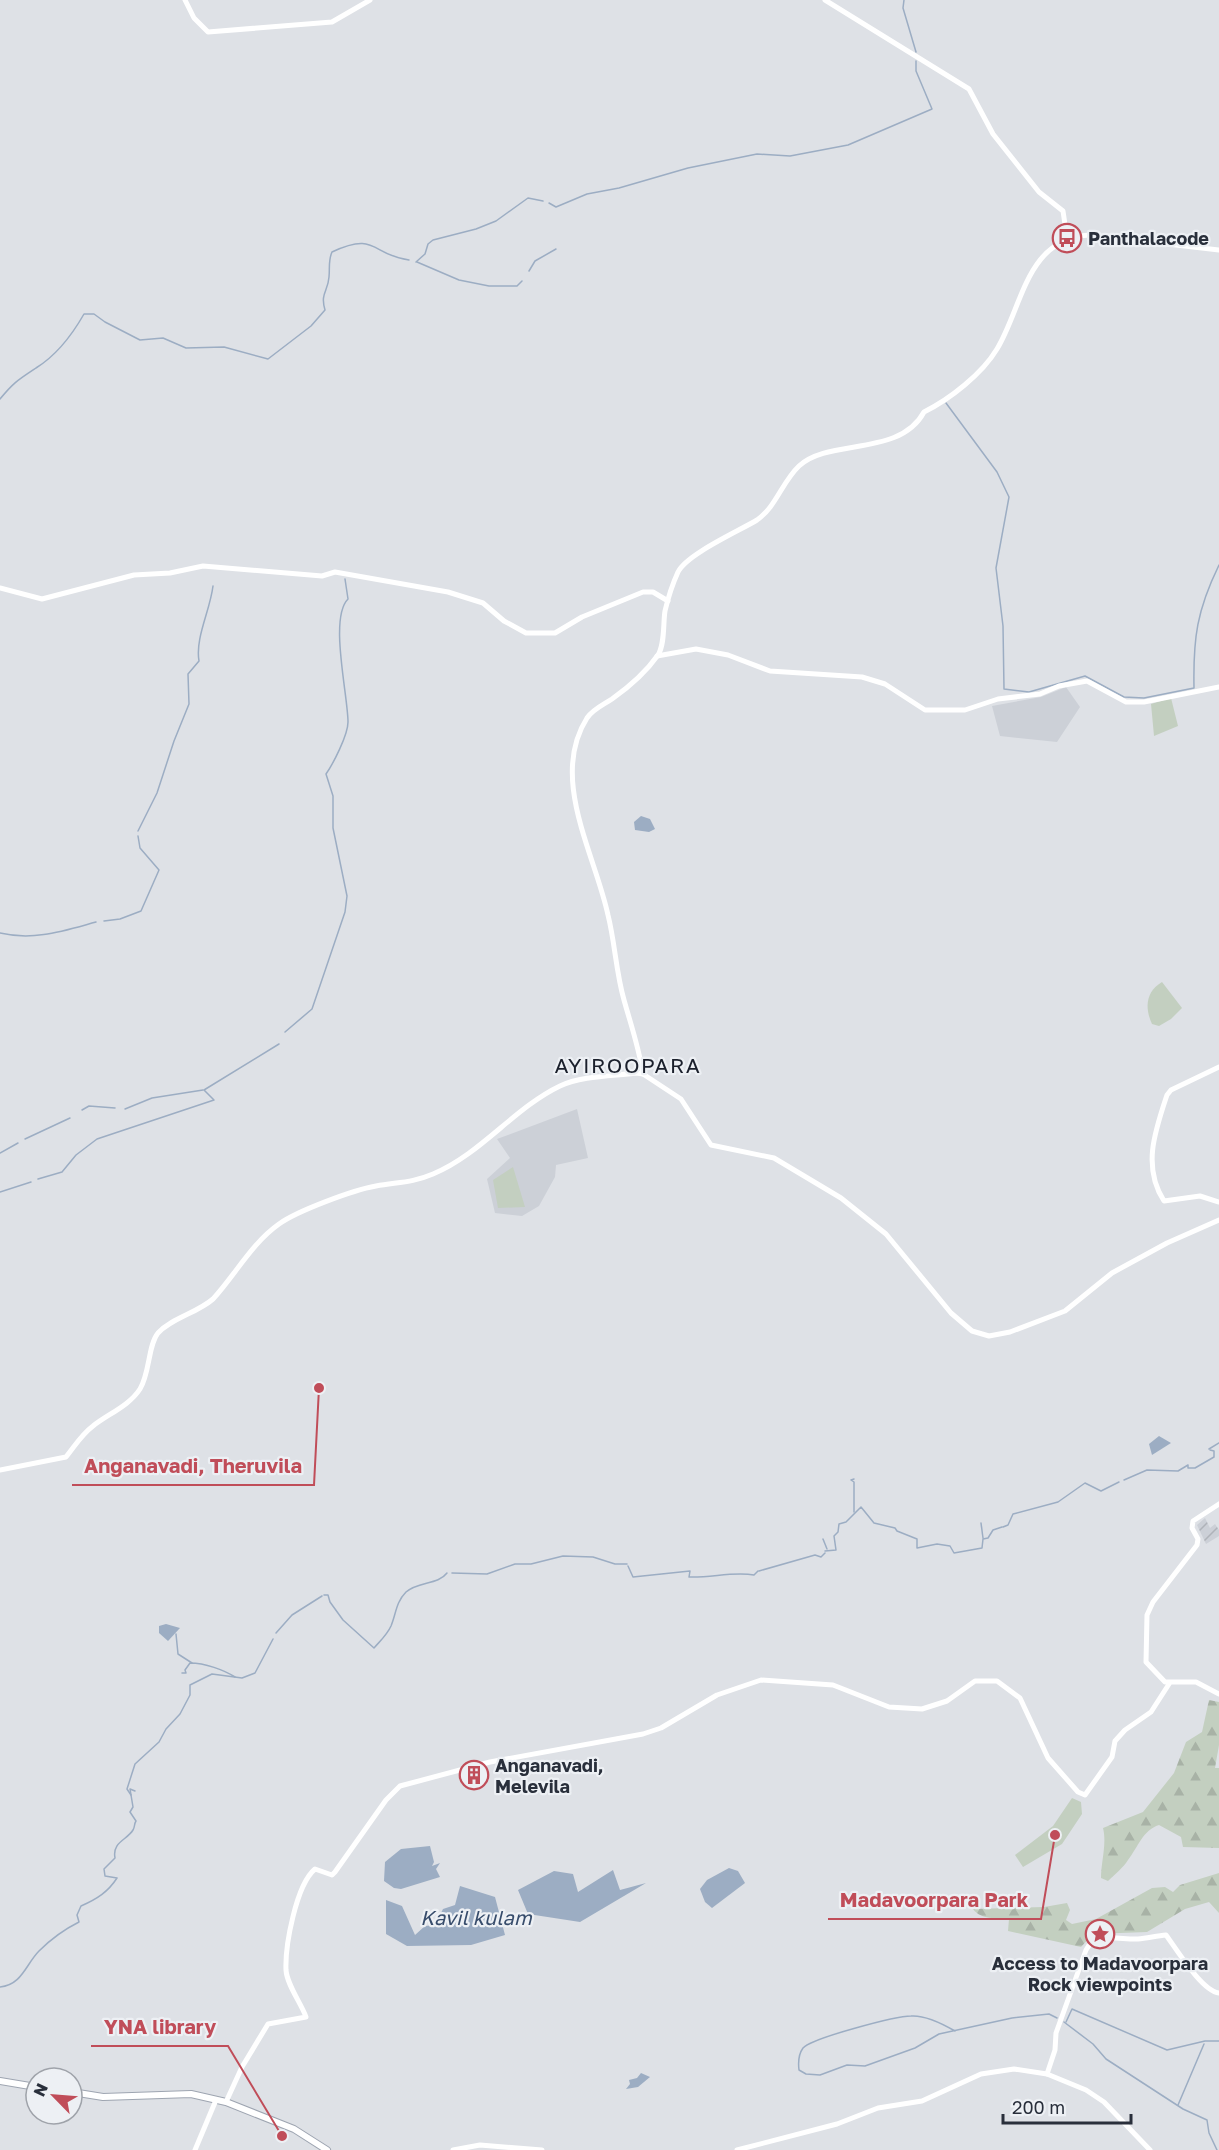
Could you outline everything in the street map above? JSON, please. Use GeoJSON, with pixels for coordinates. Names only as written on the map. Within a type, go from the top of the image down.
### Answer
{"type":"FeatureCollection","features":[{"type":"Feature","properties":{"kind":"main road"},"geometry":{"type":"LineString","coordinates":[[185,0],[194,18],[208,32],[332,22],[370,0]]}},
{"type":"Feature","properties":{"kind":"main road"},"geometry":{"type":"LineString","coordinates":[[825,0],[969,89],[993,134],[1039,192],[1063,211],[1067,238]]}},
{"type":"Feature","properties":{"kind":"main road"},"geometry":{"type":"LineString","coordinates":[[643,1074],[639,1050],[623,999],[606,905],[576,815],[575,755],[580,733],[588,716],[628,686],[660,652],[668,601],[679,570],[729,534],[759,519],[769,508],[785,481],[808,459],[861,447],[898,435],[919,422],[924,412],[985,366],[1002,340],[1026,278],[1056,244],[1072,236],[1111,236],[1219,250]]}},
{"type":"Feature","properties":{"kind":"main road"},"geometry":{"type":"LineString","coordinates":[[0,588],[42,599],[134,575],[170,573],[203,566],[322,576],[335,572],[448,592],[483,603],[504,621],[526,633],[555,633],[582,617],[643,592],[653,592],[668,601]]}},
{"type":"Feature","properties":{"kind":"main road"},"geometry":{"type":"LineString","coordinates":[[657,656],[696,649],[728,655],[770,671],[862,677],[885,684],[925,710],[965,710],[998,699],[1040,694],[1075,682],[1087,681],[1125,702],[1144,702],[1219,687]]}},
{"type":"Feature","properties":{"kind":"main road"},"geometry":{"type":"LineString","coordinates":[[1219,1067],[1172,1090],[1167,1095],[1151,1163],[1158,1192],[1164,1201],[1200,1196],[1219,1202]]}},
{"type":"Feature","properties":{"kind":"main road"},"geometry":{"type":"LineString","coordinates":[[0,1470],[66,1457],[82,1435],[129,1402],[140,1389],[150,1365],[154,1338],[160,1331],[202,1308],[213,1299],[263,1238],[281,1222],[375,1186],[409,1184],[438,1172],[468,1154],[548,1092],[563,1085],[629,1074],[643,1074],[681,1099],[711,1144],[774,1158],[815,1181],[866,1216],[886,1234],[951,1313],[978,1334],[989,1336],[1010,1332],[1051,1318],[1071,1306],[1112,1273],[1167,1243],[1219,1220]]}},
{"type":"Feature","properties":{"kind":"main road"},"geometry":{"type":"LineString","coordinates":[[1219,1504],[1193,1521],[1192,1528],[1198,1539],[1195,1551],[1155,1599],[1147,1615],[1146,1662],[1157,1676],[1169,1684],[1196,1682],[1219,1694]]}},
{"type":"Feature","properties":{"kind":"main road"},"geometry":{"type":"LineString","coordinates":[[226,2102],[246,2060],[268,2024],[306,2017],[286,1972],[294,1914],[309,1875],[315,1869],[332,1875],[386,1800],[400,1786],[490,1762],[643,1734],[661,1728],[717,1695],[761,1680],[833,1684],[889,1707],[922,1709],[947,1701],[970,1683],[986,1680],[997,1681],[1020,1698],[1048,1758],[1078,1792],[1085,1795],[1112,1757],[1115,1741],[1125,1730],[1151,1712],[1169,1684]]}},
{"type":"Feature","properties":{"kind":"main road"},"geometry":{"type":"LineString","coordinates":[[1047,2074],[1055,2050],[1056,2033],[1086,1950],[1093,1941],[1107,1938],[1136,1939],[1166,1935],[1212,1992],[1219,1994]]}},
{"type":"Feature","properties":{"kind":"main road"},"geometry":{"type":"LineString","coordinates":[[737,2150],[837,2124],[878,2108],[922,2101],[976,2076],[998,2070],[1014,2069],[1047,2074],[1067,2081],[1104,2102],[1150,2150]]}},
{"type":"Feature","properties":{"kind":"main road"},"geometry":{"type":"LineString","coordinates":[[0,2081],[24,2085]]}},
{"type":"Feature","properties":{"kind":"main road"},"geometry":{"type":"LineString","coordinates":[[84,2094],[103,2097],[191,2094],[226,2102],[294,2129],[327,2150]]}},
{"type":"Feature","properties":{"kind":"main road"},"geometry":{"type":"LineString","coordinates":[[195,2150],[216,2100]]}},
{"type":"Feature","properties":{"kind":"main road"},"geometry":{"type":"LineString","coordinates":[[453,2150],[480,2145],[543,2150]]}},
{"type":"Feature","properties":{"kind":"shaded area"},"geometry":{"type":"Polygon","coordinates":[[[1066,687],[1080,707],[1057,742],[1000,736],[992,706],[1041,697],[1066,687]]]}},
{"type":"Feature","properties":{"kind":"shaded area"},"geometry":{"type":"Polygon","coordinates":[[[577,1109],[588,1158],[556,1165],[555,1177],[539,1206],[522,1216],[495,1213],[487,1179],[510,1158],[497,1139],[577,1109]]]}},
{"type":"Feature","properties":{"kind":"shaded area"},"geometry":{"type":"Polygon","coordinates":[[[1205,1518],[1210,1528],[1215,1524],[1219,1530],[1219,1536],[1206,1544],[1197,1525],[1205,1518]]]}},
{"type":"Feature","properties":{"kind":"green space"},"geometry":{"type":"Polygon","coordinates":[[[1171,698],[1178,726],[1154,736],[1151,704],[1171,698]]]}},
{"type":"Feature","properties":{"kind":"green space"},"geometry":{"type":"Polygon","coordinates":[[[1162,982],[1182,1008],[1171,1019],[1159,1026],[1152,1024],[1148,1013],[1148,1001],[1152,991],[1162,982]]]}},
{"type":"Feature","properties":{"kind":"green space"},"geometry":{"type":"Polygon","coordinates":[[[513,1167],[525,1207],[498,1208],[493,1180],[513,1167]]]}},
{"type":"Feature","properties":{"kind":"green space"},"geometry":{"type":"Polygon","coordinates":[[[1209,1700],[1219,1702],[1219,1745],[1215,1768],[1219,1768],[1219,1848],[1183,1847],[1181,1837],[1159,1825],[1153,1827],[1145,1835],[1126,1863],[1108,1881],[1101,1878],[1103,1828],[1143,1812],[1174,1773],[1186,1742],[1202,1732],[1209,1700]]]}},
{"type":"Feature","properties":{"kind":"green space"},"geometry":{"type":"Polygon","coordinates":[[[1072,1798],[1081,1802],[1082,1814],[1062,1844],[1023,1867],[1015,1855],[1053,1826],[1072,1798]]]}},
{"type":"Feature","properties":{"kind":"green space"},"geometry":{"type":"Polygon","coordinates":[[[1219,1873],[1219,1913],[1209,1902],[1185,1909],[1147,1932],[1093,1934],[1081,1947],[1008,1931],[1009,1919],[984,1917],[973,1909],[1044,1907],[1067,1903],[1070,1910],[1066,1920],[1072,1924],[1096,1919],[1152,1888],[1165,1887],[1173,1892],[1180,1885],[1219,1873]]]}},
{"type":"Feature","properties":{"kind":"water"},"geometry":{"type":"Polygon","coordinates":[[[641,816],[650,819],[655,829],[649,832],[635,830],[634,822],[641,816]]]}},
{"type":"Feature","properties":{"kind":"water"},"geometry":{"type":"Polygon","coordinates":[[[1159,1436],[1171,1443],[1152,1455],[1149,1444],[1159,1436]]]}},
{"type":"Feature","properties":{"kind":"water"},"geometry":{"type":"Polygon","coordinates":[[[166,1624],[180,1628],[168,1641],[159,1633],[159,1626],[166,1624]]]}},
{"type":"Feature","properties":{"kind":"water"},"geometry":{"type":"Polygon","coordinates":[[[430,1846],[434,1862],[432,1866],[440,1863],[436,1869],[440,1877],[401,1889],[394,1888],[384,1881],[385,1862],[401,1849],[430,1846]]]}},
{"type":"Feature","properties":{"kind":"water"},"geometry":{"type":"Polygon","coordinates":[[[729,1868],[738,1871],[745,1883],[712,1908],[705,1902],[700,1889],[707,1880],[729,1868]]]}},
{"type":"Feature","properties":{"kind":"water"},"geometry":{"type":"Polygon","coordinates":[[[613,1870],[620,1890],[646,1883],[580,1922],[528,1914],[518,1890],[554,1871],[573,1874],[578,1892],[613,1870]]]}},
{"type":"Feature","properties":{"kind":"water","name":"Kavil kulam"},"geometry":{"type":"Polygon","coordinates":[[[460,1886],[495,1897],[505,1935],[471,1945],[407,1946],[386,1934],[386,1900],[402,1906],[415,1935],[425,1926],[435,1925],[443,1909],[455,1905],[460,1886]]]}},
{"type":"Feature","properties":{"kind":"water"},"geometry":{"type":"Polygon","coordinates":[[[641,2073],[650,2077],[638,2087],[626,2089],[630,2084],[629,2080],[637,2078],[641,2073]]]}},
{"type":"Feature","properties":{"kind":"waterway"},"geometry":{"type":"LineString","coordinates":[[904,0],[903,8],[916,52]]}},
{"type":"Feature","properties":{"kind":"waterway"},"geometry":{"type":"LineString","coordinates":[[549,203],[556,207],[587,194],[619,188],[688,168],[757,154],[790,156],[848,145],[932,109],[916,71],[916,61]]}},
{"type":"Feature","properties":{"kind":"waterway"},"geometry":{"type":"LineString","coordinates":[[416,262],[425,254],[428,244],[433,240],[476,229],[496,221],[528,198],[543,201]]}},
{"type":"Feature","properties":{"kind":"waterway"},"geometry":{"type":"LineString","coordinates":[[0,399],[16,382],[57,351],[84,314],[94,314],[140,340],[163,338],[186,348],[224,347],[268,359],[311,326],[325,310],[324,296],[332,252],[347,246],[366,244],[387,254],[409,260]]}},
{"type":"Feature","properties":{"kind":"waterway"},"geometry":{"type":"LineString","coordinates":[[529,271],[535,261],[556,249]]}},
{"type":"Feature","properties":{"kind":"waterway"},"geometry":{"type":"LineString","coordinates":[[417,262],[459,280],[489,286],[517,286],[522,281]]}},
{"type":"Feature","properties":{"kind":"waterway"},"geometry":{"type":"LineString","coordinates":[[946,403],[997,472],[1009,497],[996,568],[1003,626],[1004,689],[1029,692],[1085,676],[1124,697],[1144,698],[1194,688],[1194,654],[1198,625],[1206,596],[1219,565]]}},
{"type":"Feature","properties":{"kind":"waterway"},"geometry":{"type":"LineString","coordinates":[[285,1032],[312,1009],[345,912],[347,896],[333,828],[333,796],[326,774],[343,742],[348,722],[340,639],[340,622],[348,599],[345,579]]}},
{"type":"Feature","properties":{"kind":"waterway"},"geometry":{"type":"LineString","coordinates":[[138,831],[157,793],[189,704],[188,674],[199,661],[199,643],[213,586]]}},
{"type":"Feature","properties":{"kind":"waterway"},"geometry":{"type":"LineString","coordinates":[[104,921],[120,919],[141,911],[159,870],[140,848],[138,836]]}},
{"type":"Feature","properties":{"kind":"waterway"},"geometry":{"type":"LineString","coordinates":[[0,933],[37,935],[60,932],[96,922]]}},
{"type":"Feature","properties":{"kind":"waterway"},"geometry":{"type":"LineString","coordinates":[[38,1179],[62,1172],[76,1155],[97,1139],[214,1100],[204,1090],[279,1044]]}},
{"type":"Feature","properties":{"kind":"waterway"},"geometry":{"type":"LineString","coordinates":[[125,1109],[152,1098],[203,1090]]}},
{"type":"Feature","properties":{"kind":"waterway"},"geometry":{"type":"LineString","coordinates":[[82,1110],[89,1106],[115,1108]]}},
{"type":"Feature","properties":{"kind":"waterway"},"geometry":{"type":"LineString","coordinates":[[25,1139],[70,1118]]}},
{"type":"Feature","properties":{"kind":"waterway"},"geometry":{"type":"LineString","coordinates":[[0,1153],[18,1143]]}},
{"type":"Feature","properties":{"kind":"waterway"},"geometry":{"type":"LineString","coordinates":[[0,1192],[31,1182]]}},
{"type":"Feature","properties":{"kind":"waterway"},"geometry":{"type":"LineString","coordinates":[[1209,1449],[1219,1443]]}},
{"type":"Feature","properties":{"kind":"waterway"},"geometry":{"type":"LineString","coordinates":[[1124,1480],[1147,1470],[1178,1471],[1188,1465],[1188,1468],[1195,1468],[1214,1457],[1214,1451],[1210,1450]]}},
{"type":"Feature","properties":{"kind":"waterway"},"geometry":{"type":"LineString","coordinates":[[854,1479],[851,1480],[854,1482],[854,1512]]}},
{"type":"Feature","properties":{"kind":"waterway"},"geometry":{"type":"LineString","coordinates":[[1003,1527],[1008,1525],[1013,1514],[1058,1502],[1085,1483],[1101,1491],[1119,1482]]}},
{"type":"Feature","properties":{"kind":"waterway"},"geometry":{"type":"LineString","coordinates":[[825,1551],[836,1550],[834,1536],[838,1532],[839,1524],[846,1522],[861,1507],[874,1523],[895,1528],[917,1539],[917,1548],[937,1544],[950,1546],[954,1553],[982,1548],[983,1539],[988,1538],[993,1530],[1002,1527]]}},
{"type":"Feature","properties":{"kind":"waterway"},"geometry":{"type":"LineString","coordinates":[[981,1523],[983,1538]]}},
{"type":"Feature","properties":{"kind":"waterway"},"geometry":{"type":"LineString","coordinates":[[823,1539],[827,1549]]}},
{"type":"Feature","properties":{"kind":"waterway"},"geometry":{"type":"LineString","coordinates":[[759,1571],[815,1555],[821,1557],[825,1553]]}},
{"type":"Feature","properties":{"kind":"waterway"},"geometry":{"type":"LineString","coordinates":[[452,1573],[487,1574],[515,1564],[531,1564],[563,1556],[593,1557],[615,1564],[627,1564]]}},
{"type":"Feature","properties":{"kind":"waterway"},"geometry":{"type":"LineString","coordinates":[[628,1566],[633,1577],[690,1571],[689,1577],[754,1575],[758,1571]]}},
{"type":"Feature","properties":{"kind":"waterway"},"geometry":{"type":"LineString","coordinates":[[324,1595],[328,1595],[330,1602],[343,1620],[374,1648],[389,1629],[398,1604],[406,1592],[416,1586],[443,1577],[447,1573]]}},
{"type":"Feature","properties":{"kind":"waterway"},"geometry":{"type":"LineString","coordinates":[[276,1633],[292,1615],[322,1596]]}},
{"type":"Feature","properties":{"kind":"waterway"},"geometry":{"type":"LineString","coordinates":[[176,1634],[178,1654],[192,1663]]}},
{"type":"Feature","properties":{"kind":"waterway"},"geometry":{"type":"LineString","coordinates":[[131,1795],[127,1789],[135,1764],[159,1742],[166,1729],[180,1714],[190,1695],[190,1685],[212,1674],[242,1678],[255,1673],[273,1639]]}},
{"type":"Feature","properties":{"kind":"waterway"},"geometry":{"type":"LineString","coordinates":[[182,1673],[186,1673],[185,1670],[190,1663],[196,1663],[214,1667],[235,1677]]}},
{"type":"Feature","properties":{"kind":"waterway"},"geometry":{"type":"LineString","coordinates":[[0,1987],[19,1978],[44,1946],[79,1922],[77,1915],[81,1906],[102,1895],[117,1878],[105,1876],[104,1869],[115,1858],[118,1845],[134,1829],[136,1821],[130,1812],[133,1807],[130,1789],[135,1791]]}},
{"type":"Feature","properties":{"kind":"waterway"},"geometry":{"type":"LineString","coordinates":[[1066,2022],[1072,2009],[1167,2050],[1205,2041],[1219,2041]]}},
{"type":"Feature","properties":{"kind":"waterway"},"geometry":{"type":"LineString","coordinates":[[955,2031],[950,2028],[934,2020],[916,2016],[873,2023],[837,2033],[803,2048],[800,2053],[799,2070],[806,2074],[820,2075],[847,2065],[865,2066],[915,2048],[939,2034],[1012,2018],[1049,2014],[1057,2018]]}},
{"type":"Feature","properties":{"kind":"waterway"},"geometry":{"type":"LineString","coordinates":[[1064,2022],[1093,2044],[1106,2059],[1183,2109],[1207,2120],[1209,2133],[1217,2150]]}},
{"type":"Feature","properties":{"kind":"waterway"},"geometry":{"type":"LineString","coordinates":[[1178,2105],[1204,2044]]}},
{"type":"Feature","properties":{"kind":"place","name":"Panthalacode"},"geometry":{"type":"Point","coordinates":[1067,238]}},
{"type":"Feature","properties":{"kind":"place","name":"Anganavadi, Theruvila"},"geometry":{"type":"Point","coordinates":[319,1388]}},
{"type":"Feature","properties":{"kind":"place","name":"Anganavadi, Melevila"},"geometry":{"type":"Point","coordinates":[474,1775]}},
{"type":"Feature","properties":{"kind":"place","name":"Madavoorpara Park"},"geometry":{"type":"Point","coordinates":[1055,1835]}},
{"type":"Feature","properties":{"kind":"place","name":"Access to Madavoorpara Rock viewpoints"},"geometry":{"type":"Point","coordinates":[1100,1934]}},
{"type":"Feature","properties":{"kind":"place","name":"YNA library"},"geometry":{"type":"Point","coordinates":[282,2136]}},
{"type":"Feature","properties":{"kind":"district","name":"AYIROOPARA"},"geometry":{"type":"Point","coordinates":[628,1065]}}]}
